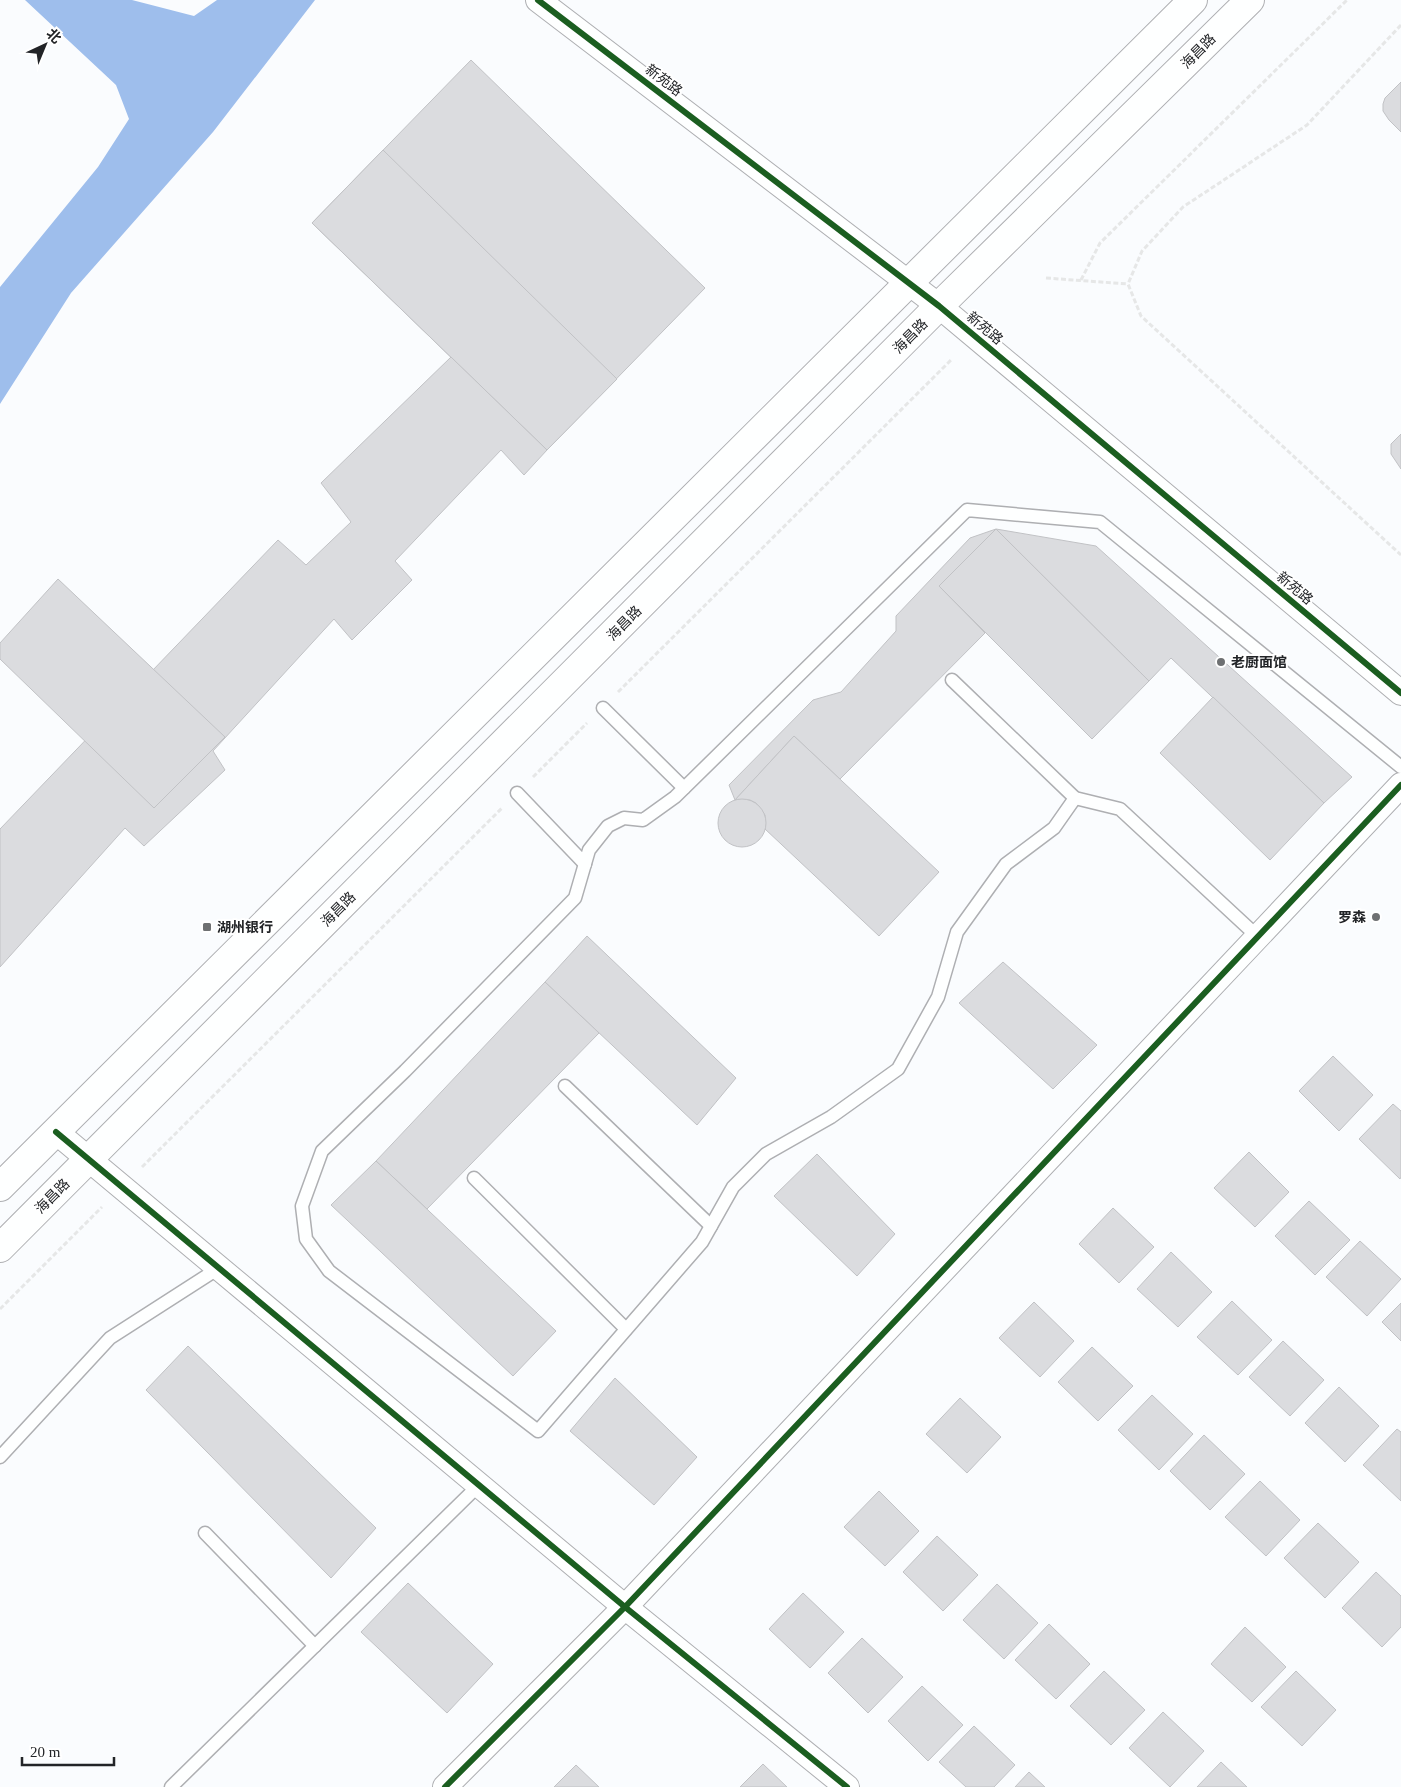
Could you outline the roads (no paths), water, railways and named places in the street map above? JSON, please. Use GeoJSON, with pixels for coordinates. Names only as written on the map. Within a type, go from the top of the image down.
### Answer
{"type":"FeatureCollection","features":[{"type":"Feature","properties":{"kind":"main road"},"geometry":{"type":"LineString","coordinates":[[0,1187],[1193,0]]}},
{"type":"Feature","properties":{"kind":"main road","name":"海昌路"},"geometry":{"type":"LineString","coordinates":[[0,1248],[939,306],[1250,0]]}},
{"type":"Feature","properties":{"kind":"street","name":"新苑路"},"geometry":{"type":"LineString","coordinates":[[538,0],[939,306],[1401,693]]}},
{"type":"Feature","properties":{"kind":"street"},"geometry":{"type":"LineString","coordinates":[[445,1787],[625,1606],[1401,786]]}},
{"type":"Feature","properties":{"kind":"street"},"geometry":{"type":"LineString","coordinates":[[56,1132],[625,1606],[847,1787]]}},
{"type":"Feature","properties":{"kind":"lane"},"geometry":{"type":"LineString","coordinates":[[1075,798],[1054,828],[1006,864],[956,932],[938,997],[898,1068],[831,1117],[766,1154],[732,1187],[702,1242],[538,1431],[328,1271],[306,1239],[302,1206],[322,1151],[405,1071],[575,898],[588,850],[608,826],[624,818],[643,820],[675,797],[967,510],[1100,522],[1401,767]]}},
{"type":"Feature","properties":{"kind":"lane"},"geometry":{"type":"LineString","coordinates":[[952,680],[1075,798],[1120,809],[1258,937]]}},
{"type":"Feature","properties":{"kind":"lane"},"geometry":{"type":"LineString","coordinates":[[603,708],[684,788]]}},
{"type":"Feature","properties":{"kind":"lane"},"geometry":{"type":"LineString","coordinates":[[517,793],[585,864]]}},
{"type":"Feature","properties":{"kind":"lane"},"geometry":{"type":"LineString","coordinates":[[565,1086],[710,1226]]}},
{"type":"Feature","properties":{"kind":"lane"},"geometry":{"type":"LineString","coordinates":[[474,1178],[626,1329]]}},
{"type":"Feature","properties":{"kind":"lane"},"geometry":{"type":"LineString","coordinates":[[0,1457],[110,1338],[218,1268]]}},
{"type":"Feature","properties":{"kind":"lane"},"geometry":{"type":"LineString","coordinates":[[171,1787],[479,1485]]}},
{"type":"Feature","properties":{"kind":"lane"},"geometry":{"type":"LineString","coordinates":[[205,1533],[315,1646]]}},
{"type":"Feature","properties":{"kind":"water"},"geometry":{"type":"Polygon","coordinates":[[[25,0],[132,0],[194,16],[217,0],[315,0],[213,132],[71,293],[0,404],[0,287],[98,167],[129,119],[116,85],[25,0]]]}},
{"type":"Feature","properties":{"kind":"place","name":"老厨面馆"},"geometry":{"type":"Point","coordinates":[1221,662]}},
{"type":"Feature","properties":{"kind":"place","name":"罗森"},"geometry":{"type":"Point","coordinates":[1376,917]}},
{"type":"Feature","properties":{"kind":"place","name":"湖州银行"},"geometry":{"type":"Point","coordinates":[207,927]}}]}
